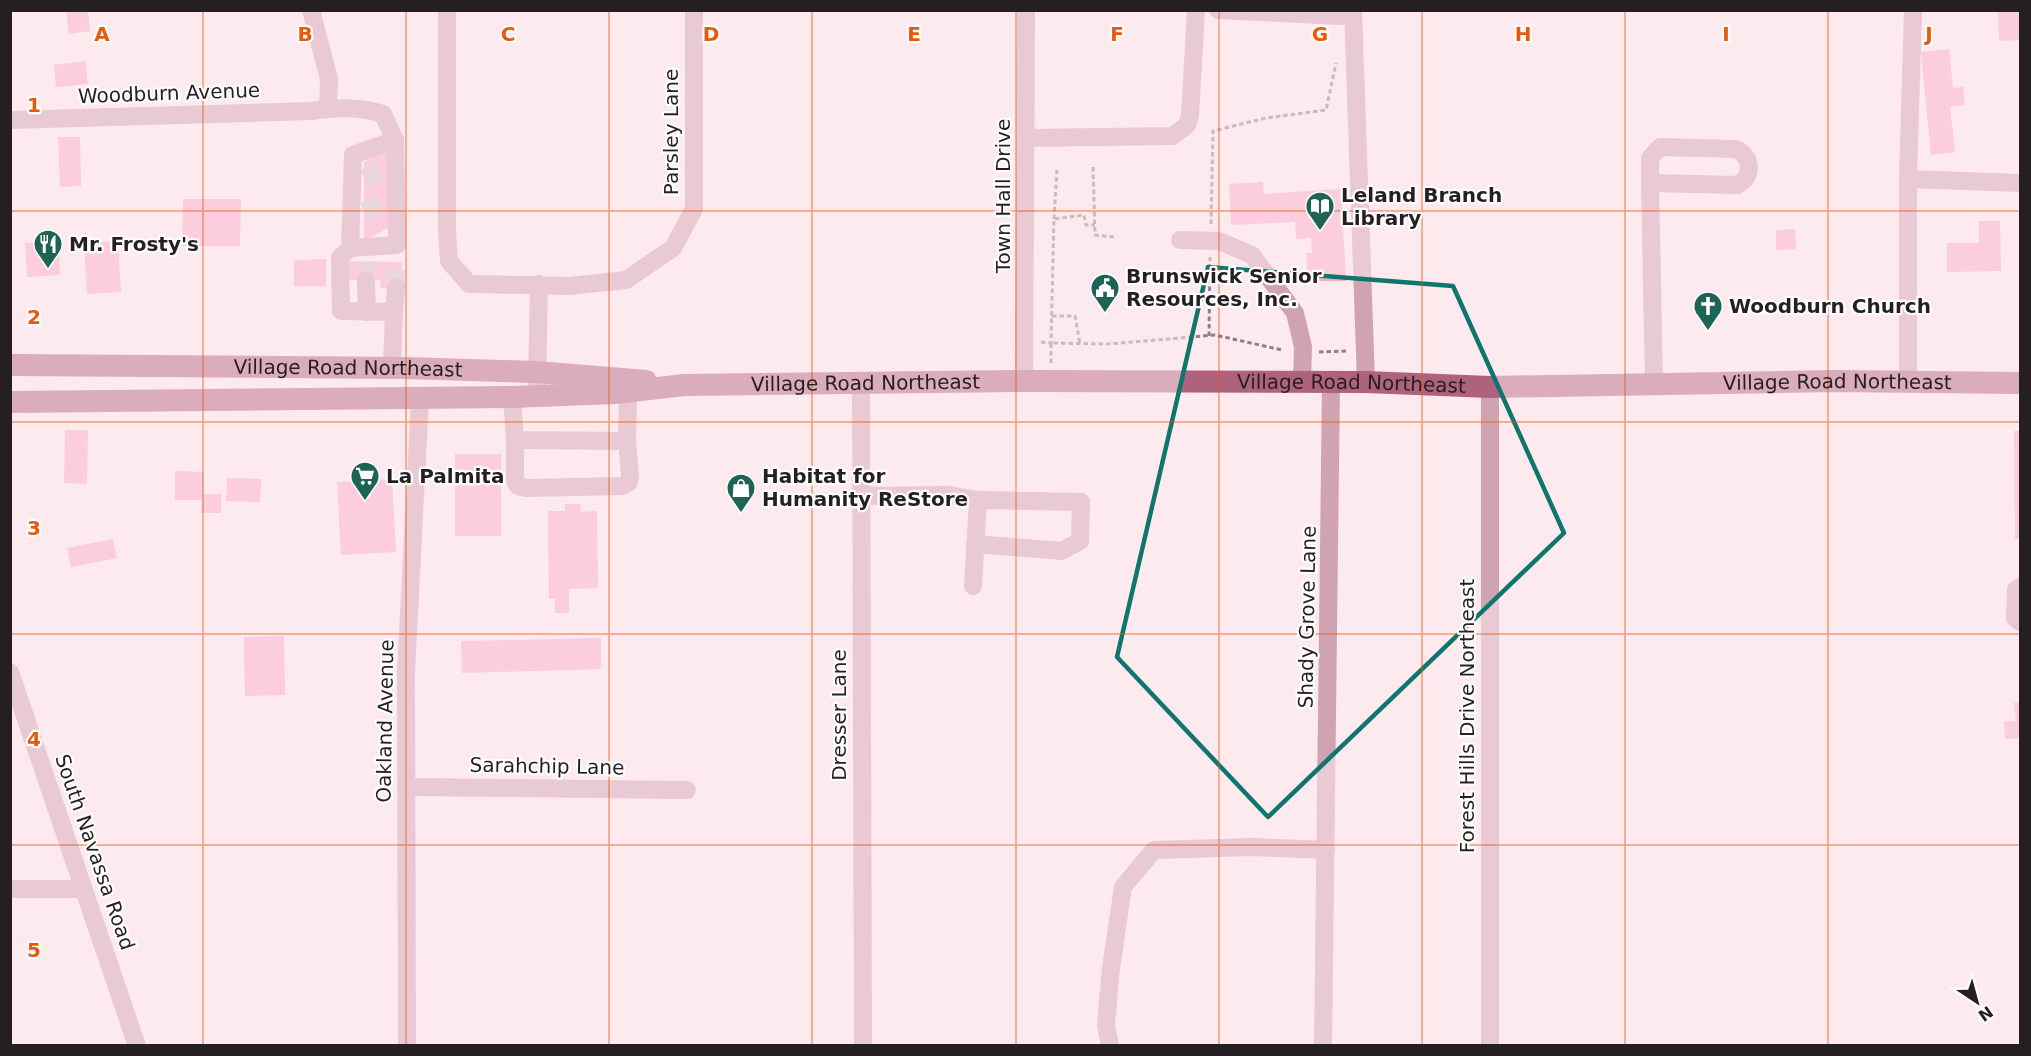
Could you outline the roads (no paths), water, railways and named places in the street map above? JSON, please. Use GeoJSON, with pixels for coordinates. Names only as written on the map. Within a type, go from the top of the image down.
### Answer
{"type":"FeatureCollection","features":[{"type":"Feature","properties":{"kind":"main road","name":"Village Road Northeast"},"geometry":{"type":"LineString","coordinates":[[10,365],[392,368],[537,372],[684,385],[1024,381],[1366,382],[1490,387],[1908,382],[2020,383]]}},
{"type":"Feature","properties":{"kind":"main road","name":"Village Road Northeast"},"geometry":{"type":"LineString","coordinates":[[10,402],[512,397],[628,392],[684,385]]}},
{"type":"Feature","properties":{"kind":"street"},"geometry":{"type":"LineString","coordinates":[[311,10],[329,80],[328,108]]}},
{"type":"Feature","properties":{"kind":"street","name":"Parsley Lane"},"geometry":{"type":"LineString","coordinates":[[447,10],[449,261],[469,284],[569,286],[626,280],[673,248],[694,209],[694,10]]}},
{"type":"Feature","properties":{"kind":"street","name":"Town Hall Drive"},"geometry":{"type":"LineString","coordinates":[[1024,381],[1026,10]]}},
{"type":"Feature","properties":{"kind":"street"},"geometry":{"type":"LineString","coordinates":[[1026,138],[1173,136],[1179,133],[1190,116],[1196,10]]}},
{"type":"Feature","properties":{"kind":"street"},"geometry":{"type":"LineString","coordinates":[[1218,10],[1340,16],[1353,11],[1366,382]]}},
{"type":"Feature","properties":{"kind":"street"},"geometry":{"type":"LineString","coordinates":[[1908,382],[1908,179],[1913,10]]}},
{"type":"Feature","properties":{"kind":"street","name":"Woodburn Avenue"},"geometry":{"type":"LineString","coordinates":[[10,120],[311,111],[328,108],[367,109],[383,114],[395,140]]}},
{"type":"Feature","properties":{"kind":"street"},"geometry":{"type":"LineString","coordinates":[[361,252],[358,180],[353,154],[395,140],[392,200],[397,253],[361,252],[340,258],[342,311],[394,312]]}},
{"type":"Feature","properties":{"kind":"street"},"geometry":{"type":"LineString","coordinates":[[1650,183],[1737,185],[1745,181],[1749,174],[1749,159],[1744,152],[1736,149],[1660,147],[1650,158],[1650,183],[1654,384]]}},
{"type":"Feature","properties":{"kind":"street"},"geometry":{"type":"LineString","coordinates":[[1908,179],[2020,183]]}},
{"type":"Feature","properties":{"kind":"street"},"geometry":{"type":"LineString","coordinates":[[1180,240],[1219,241],[1252,255],[1294,313],[1303,347],[1302,383]]}},
{"type":"Feature","properties":{"kind":"street"},"geometry":{"type":"LineString","coordinates":[[366,280],[367,312]]}},
{"type":"Feature","properties":{"kind":"street"},"geometry":{"type":"LineString","coordinates":[[536,396],[539,284]]}},
{"type":"Feature","properties":{"kind":"street"},"geometry":{"type":"LineString","coordinates":[[392,368],[396,288]]}},
{"type":"Feature","properties":{"kind":"street","name":"Shady Grove Lane"},"geometry":{"type":"LineString","coordinates":[[1323,1046],[1331,383]]}},
{"type":"Feature","properties":{"kind":"street","name":"Dresser Lane"},"geometry":{"type":"LineString","coordinates":[[861,384],[863,1046]]}},
{"type":"Feature","properties":{"kind":"street","name":"Forest Hills Drive Northeast"},"geometry":{"type":"LineString","coordinates":[[1490,387],[1490,1046]]}},
{"type":"Feature","properties":{"kind":"street"},"geometry":{"type":"LineString","coordinates":[[512,397],[515,481],[518,486],[526,488],[623,486],[629,482],[630,476],[627,441],[628,392]]}},
{"type":"Feature","properties":{"kind":"street","name":"Oakland Avenue"},"geometry":{"type":"LineString","coordinates":[[407,1046],[406,672],[420,398]]}},
{"type":"Feature","properties":{"kind":"street"},"geometry":{"type":"LineString","coordinates":[[515,440],[627,441]]}},
{"type":"Feature","properties":{"kind":"street"},"geometry":{"type":"LineString","coordinates":[[861,496],[949,495],[978,500],[1081,502],[1080,541],[1062,550],[975,544]]}},
{"type":"Feature","properties":{"kind":"street"},"geometry":{"type":"LineString","coordinates":[[973,586],[978,500]]}},
{"type":"Feature","properties":{"kind":"street"},"geometry":{"type":"LineString","coordinates":[[2020,587],[2016,590],[2015,618],[2020,622]]}},
{"type":"Feature","properties":{"kind":"street","name":"South Navassa Road"},"geometry":{"type":"LineString","coordinates":[[10,672],[137,1046]]}},
{"type":"Feature","properties":{"kind":"street","name":"Sarahchip Lane"},"geometry":{"type":"LineString","coordinates":[[407,787],[687,790]]}},
{"type":"Feature","properties":{"kind":"street"},"geometry":{"type":"LineString","coordinates":[[1110,1046],[1106,1025],[1111,968],[1123,887],[1154,850],[1252,847],[1326,850]]}},
{"type":"Feature","properties":{"kind":"street"},"geometry":{"type":"LineString","coordinates":[[10,889],[83,889]]}},
{"type":"Feature","properties":{"kind":"tunnel"},"geometry":{"type":"LineString","coordinates":[[364,178],[388,167]]}},
{"type":"Feature","properties":{"kind":"tunnel"},"geometry":{"type":"LineString","coordinates":[[364,211],[388,201]]}},
{"type":"Feature","properties":{"kind":"tunnel"},"geometry":{"type":"LineString","coordinates":[[366,261],[366,280]]}},
{"type":"Feature","properties":{"kind":"tunnel"},"geometry":{"type":"LineString","coordinates":[[396,262],[396,288]]}},
{"type":"Feature","properties":{"kind":"place","name":"Leland Branch Library"},"geometry":{"type":"Point","coordinates":[1320,232]}},
{"type":"Feature","properties":{"kind":"place","name":"Mr. Frosty's"},"geometry":{"type":"Point","coordinates":[48,270]}},
{"type":"Feature","properties":{"kind":"place","name":"Brunswick Senior Resources, Inc."},"geometry":{"type":"Point","coordinates":[1105,314]}},
{"type":"Feature","properties":{"kind":"place","name":"Woodburn Church"},"geometry":{"type":"Point","coordinates":[1708,332]}},
{"type":"Feature","properties":{"kind":"place","name":"La Palmita"},"geometry":{"type":"Point","coordinates":[365,502]}},
{"type":"Feature","properties":{"kind":"place","name":"Habitat for Humanity ReStore"},"geometry":{"type":"Point","coordinates":[741,514]}}]}
